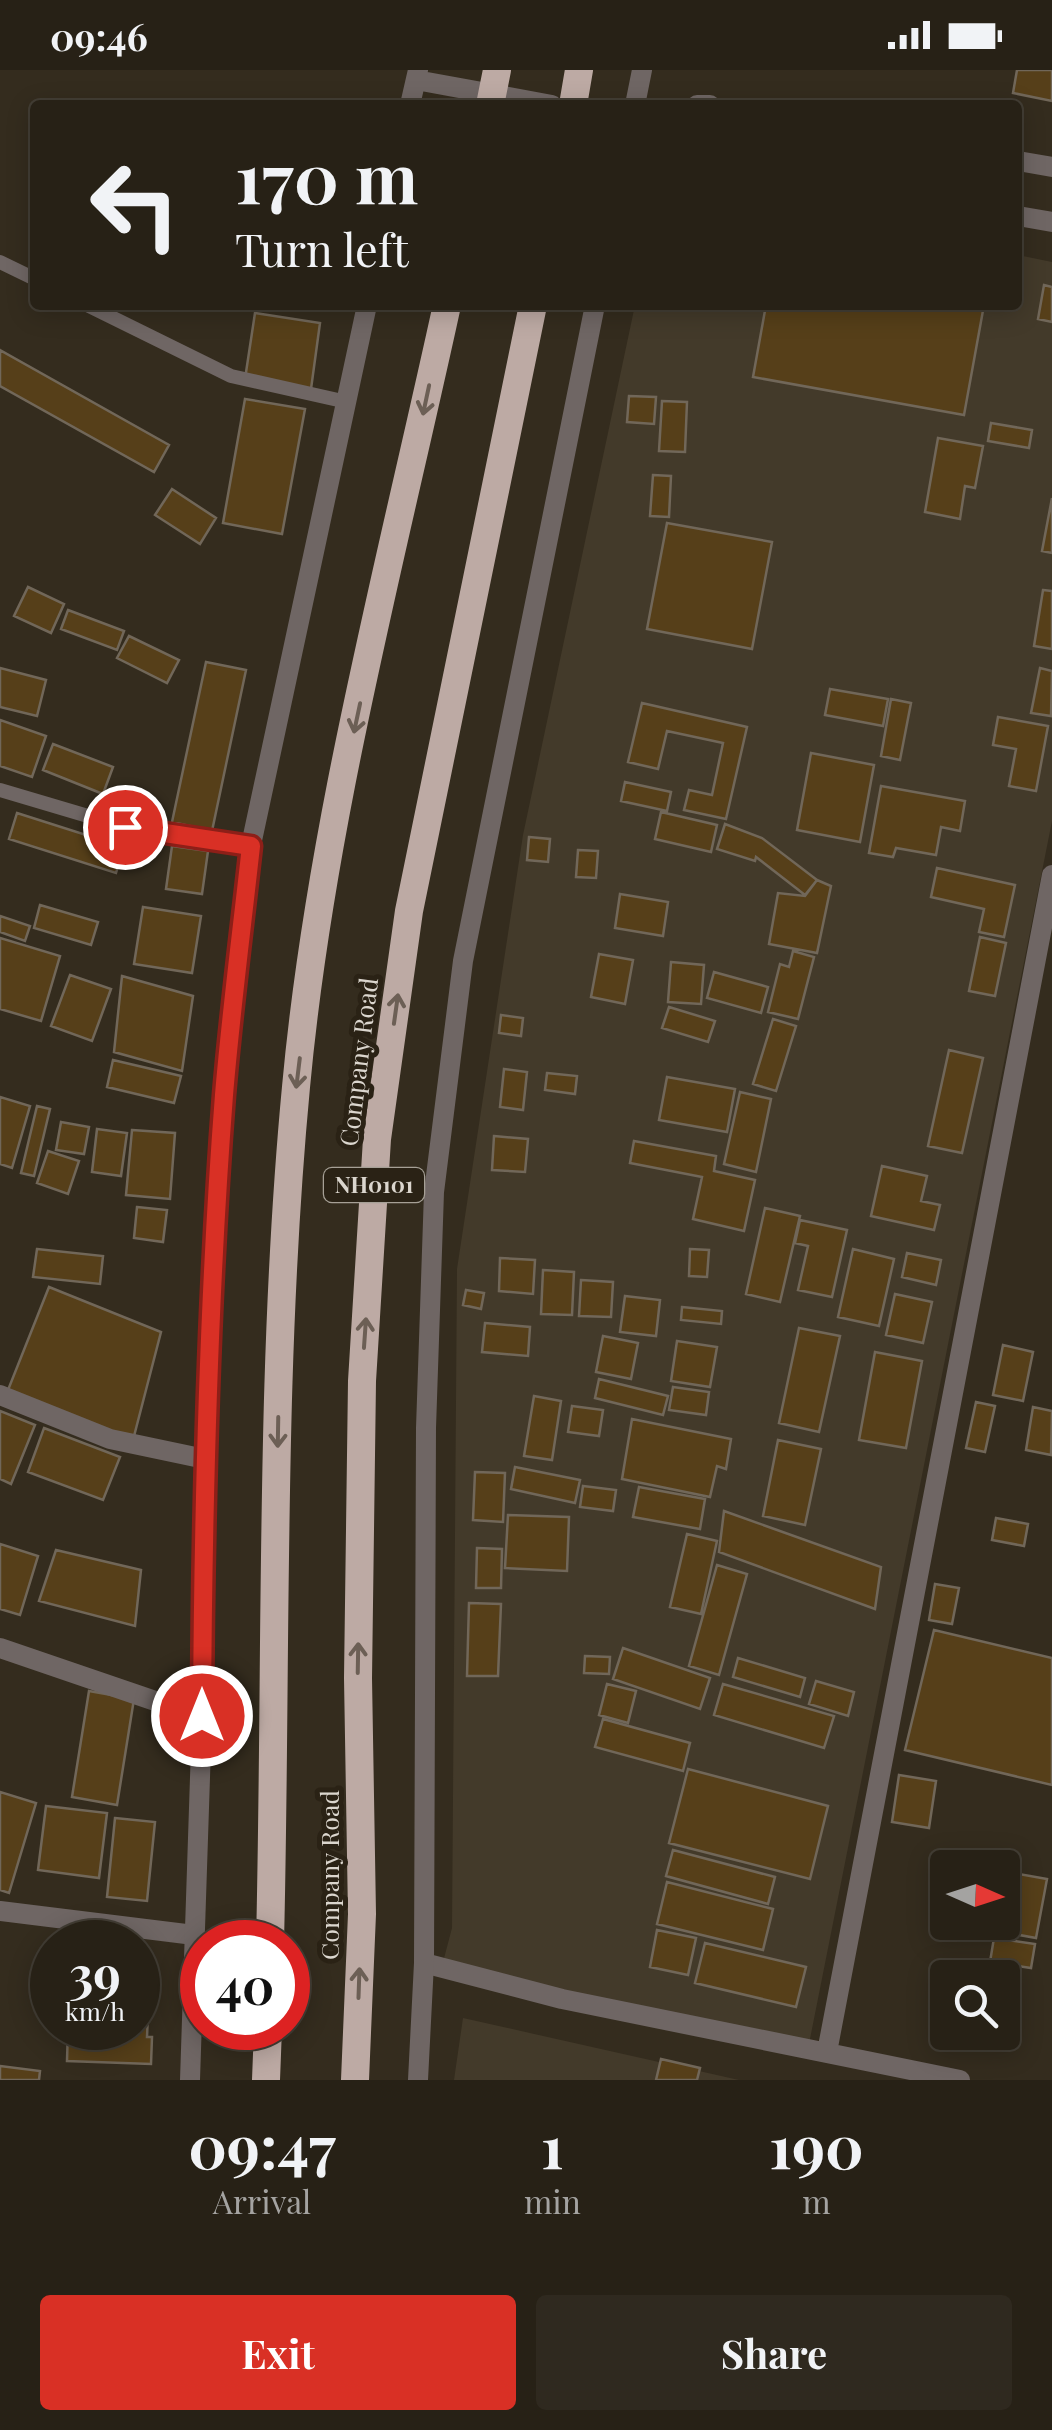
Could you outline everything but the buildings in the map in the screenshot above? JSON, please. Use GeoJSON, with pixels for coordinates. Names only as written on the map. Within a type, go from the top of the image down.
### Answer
{"type":"FeatureCollection","features":[{"type":"Feature","properties":{"kind":"highway"},"geometry":{"type":"LineString","coordinates":[[574,100],[579,70]]}},
{"type":"Feature","properties":{"kind":"highway","name":"NH0101"},"geometry":{"type":"LineString","coordinates":[[270,1920],[278,1405],[284,1232],[296,1083],[328,847],[446,310]]}},
{"type":"Feature","properties":{"kind":"highway","name":"Company Road"},"geometry":{"type":"LineString","coordinates":[[356,2080],[362,1914],[358,1678],[362,1381],[378,1139],[409,911],[532,310]]}},
{"type":"Feature","properties":{"kind":"highway"},"geometry":{"type":"LineString","coordinates":[[266,2080],[267,2050]]}},
{"type":"Feature","properties":{"kind":"street"},"geometry":{"type":"LineString","coordinates":[[636,100],[642,70]]}},
{"type":"Feature","properties":{"kind":"street"},"geometry":{"type":"LineString","coordinates":[[411,100],[417,75],[532,100]]}},
{"type":"Feature","properties":{"kind":"street"},"geometry":{"type":"LineString","coordinates":[[1022,162],[1052,167]]}},
{"type":"Feature","properties":{"kind":"street"},"geometry":{"type":"LineString","coordinates":[[1022,217],[1052,222]]}},
{"type":"Feature","properties":{"kind":"street"},"geometry":{"type":"LineString","coordinates":[[195,1920],[205,1459],[224,1093],[251,846],[367,310]]}},
{"type":"Feature","properties":{"kind":"street"},"geometry":{"type":"LineString","coordinates":[[418,2080],[424,1964],[426,1428],[434,1192],[463,961],[594,310]]}},
{"type":"Feature","properties":{"kind":"street"},"geometry":{"type":"LineString","coordinates":[[827,2052],[1052,875]]}},
{"type":"Feature","properties":{"kind":"street"},"geometry":{"type":"LineString","coordinates":[[0,1395],[110,1439],[205,1459]]}},
{"type":"Feature","properties":{"kind":"street"},"geometry":{"type":"LineString","coordinates":[[0,1648],[202,1716]]}},
{"type":"Feature","properties":{"kind":"street"},"geometry":{"type":"LineString","coordinates":[[0,1911],[180,1933]]}},
{"type":"Feature","properties":{"kind":"street"},"geometry":{"type":"LineString","coordinates":[[424,1964],[562,1999],[960,2080]]}},
{"type":"Feature","properties":{"kind":"street"},"geometry":{"type":"LineString","coordinates":[[190,2080],[191,2050]]}},
{"type":"Feature","properties":{"kind":"lane"},"geometry":{"type":"LineString","coordinates":[[0,262],[30,277]]}},
{"type":"Feature","properties":{"kind":"lane"},"geometry":{"type":"LineString","coordinates":[[97,310],[230,376],[346,402]]}},
{"type":"Feature","properties":{"kind":"lane"},"geometry":{"type":"LineString","coordinates":[[0,790],[125,827],[251,846]]}},
{"type":"Feature","properties":{"kind":"shaded area"},"geometry":{"type":"Polygon","coordinates":[[[1022,256],[1052,262],[1052,821],[807,2054],[442,1966],[452,1928],[457,1269],[523,835],[634,310],[1022,310],[1022,256]]]}},
{"type":"Feature","properties":{"kind":"shaded area"},"geometry":{"type":"Polygon","coordinates":[[[463,2018],[739,2080],[454,2080],[463,2018]]]}},
{"type":"Feature","properties":{"kind":"route"},"geometry":{"type":"LineString","coordinates":[[125,827],[251,846],[224,1093],[210,1328],[202,1538],[202,1716]]}}]}
